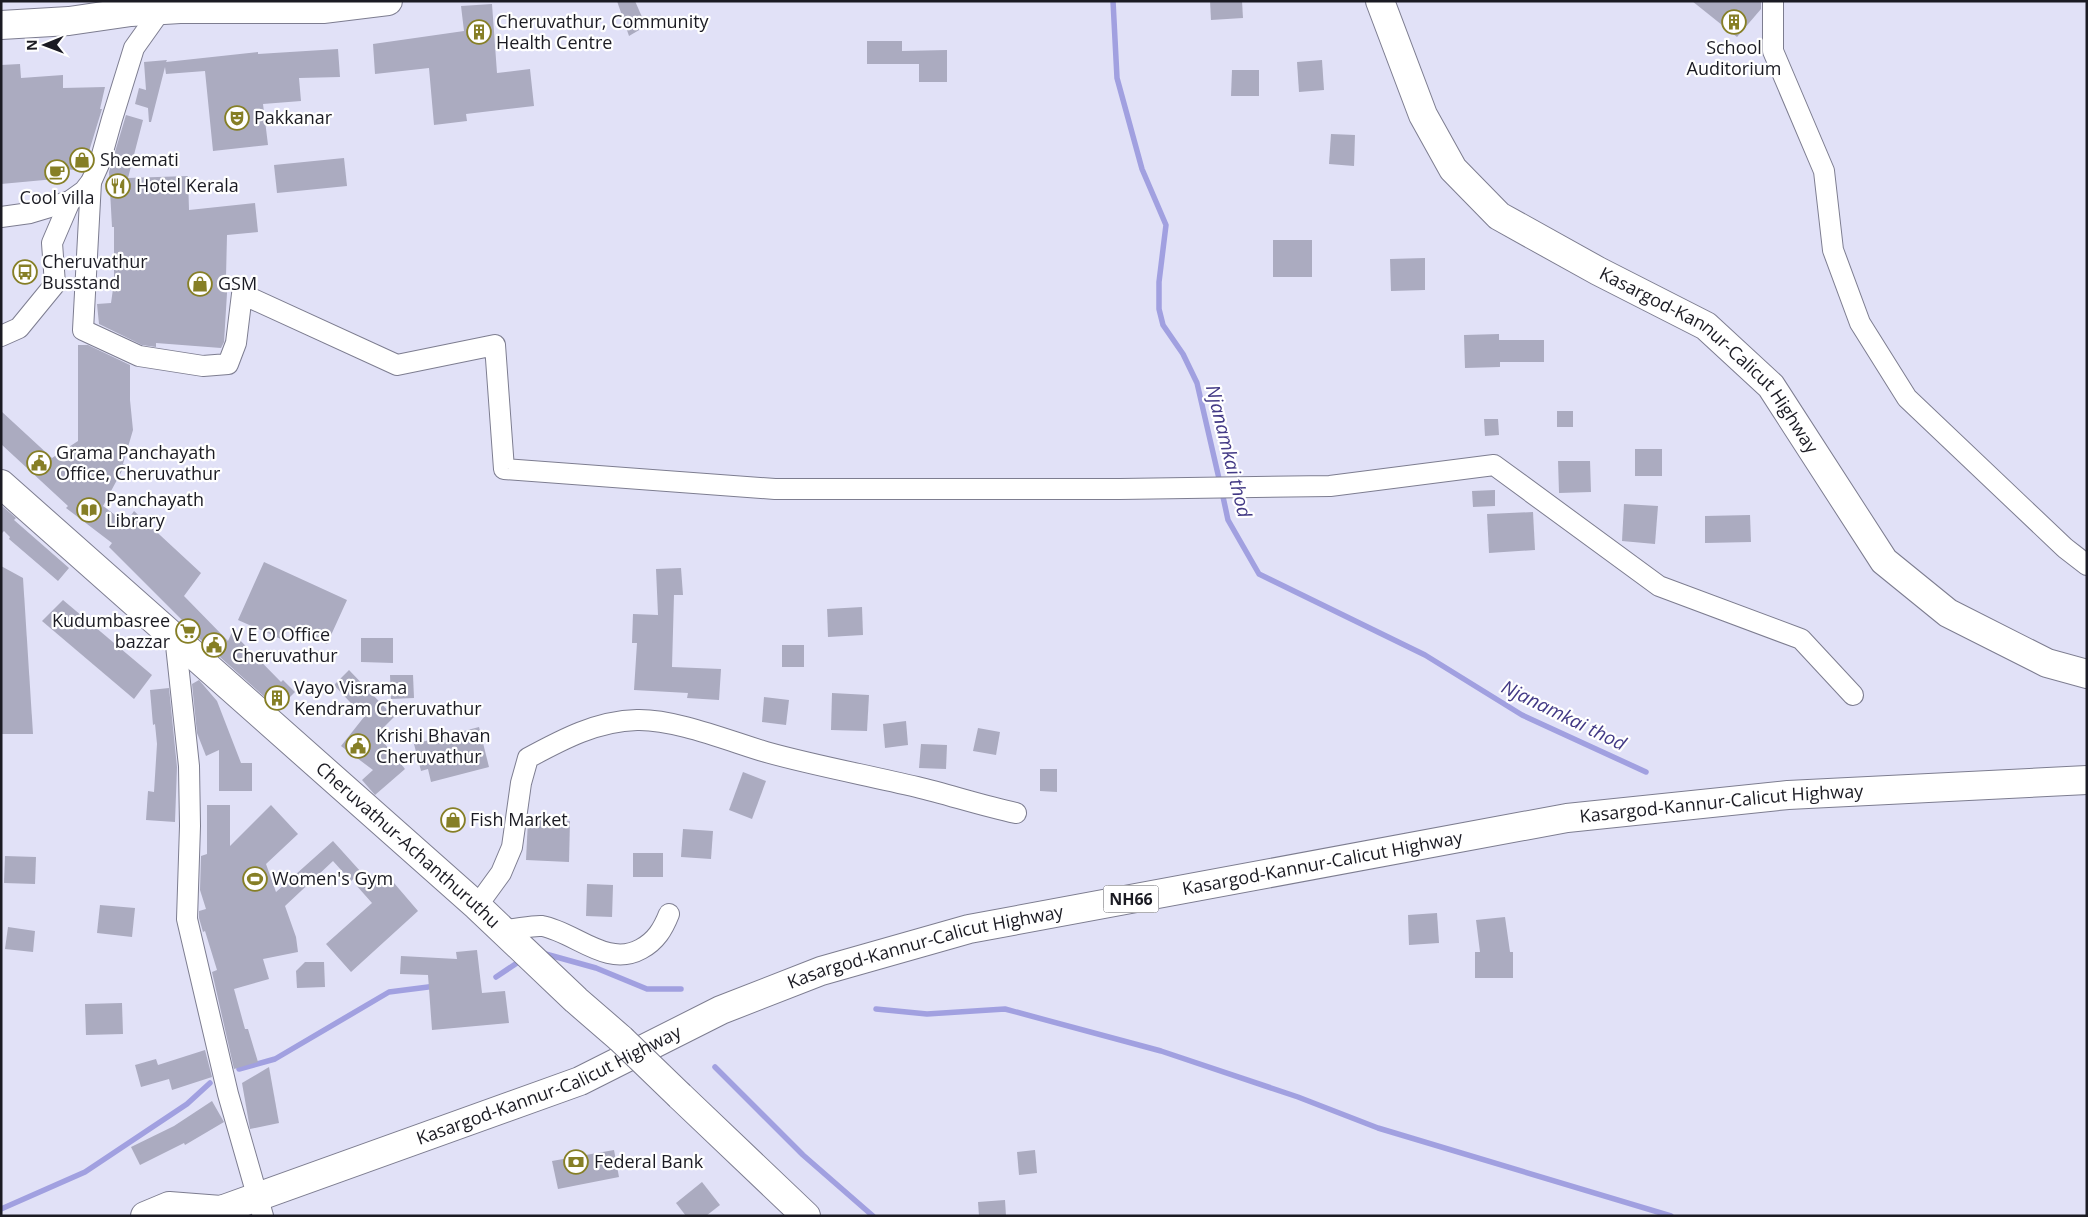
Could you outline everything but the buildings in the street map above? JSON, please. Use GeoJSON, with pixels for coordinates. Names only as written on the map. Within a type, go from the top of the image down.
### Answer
{"type":"FeatureCollection","features":[{"type":"Feature","properties":{"kind":"main road"},"geometry":{"type":"LineString","coordinates":[[1,25],[69,21],[130,7],[161,10],[323,9],[388,1]]}},
{"type":"Feature","properties":{"kind":"main road","name":"Kasargod-Kannur-Calicut Highway"},"geometry":{"type":"LineString","coordinates":[[1380,1],[1423,115],[1453,169],[1499,216],[1598,271],[1706,326],[1771,386],[1884,561],[1948,613],[2047,663],[2087,674]]}},
{"type":"Feature","properties":{"kind":"main road","name":"Cheruvathur-Achanthuruthu"},"geometry":{"type":"LineString","coordinates":[[1,484],[58,536],[175,636],[477,906],[576,1000],[621,1039],[806,1216]]}},
{"type":"Feature","properties":{"kind":"main road","name":"Kasargod-Kannur-Calicut Highway"},"geometry":{"type":"LineString","coordinates":[[145,1216],[169,1206],[219,1213],[260,1206],[580,1081],[721,1010],[821,970],[969,929],[1567,818],[1788,795],[2087,780]]}},
{"type":"Feature","properties":{"kind":"street"},"geometry":{"type":"LineString","coordinates":[[1773,1],[1773,50],[1824,171],[1833,250],[1860,323],[1907,398],[2066,548],[2087,565]]}},
{"type":"Feature","properties":{"kind":"street"},"geometry":{"type":"LineString","coordinates":[[1,217],[30,213],[70,200],[84,191],[91,182],[100,162],[134,48],[161,10]]}},
{"type":"Feature","properties":{"kind":"street"},"geometry":{"type":"LineString","coordinates":[[91,182],[84,330],[139,356],[203,366],[228,364],[236,343],[242,294],[397,365],[495,345],[504,469],[775,489],[1120,489],[1330,486],[1494,465],[1659,586],[1801,639],[1853,695]]}},
{"type":"Feature","properties":{"kind":"street"},"geometry":{"type":"LineString","coordinates":[[1,336],[19,328],[55,284],[52,242],[70,200]]}},
{"type":"Feature","properties":{"kind":"street"},"geometry":{"type":"LineString","coordinates":[[175,636],[189,766],[190,826],[187,919],[228,1094],[260,1206]]}},
{"type":"Feature","properties":{"kind":"street"},"geometry":{"type":"LineString","coordinates":[[477,906],[501,873],[512,847],[521,783],[528,758],[578,732],[609,723],[639,720],[680,726],[768,752],[1016,813]]}},
{"type":"Feature","properties":{"kind":"street"},"geometry":{"type":"LineString","coordinates":[[506,933],[541,926],[615,956],[633,954],[648,945],[662,931],[669,914]]}},
{"type":"Feature","properties":{"kind":"waterway","name":"Njanamkai thod"},"geometry":{"type":"LineString","coordinates":[[1113,1],[1117,78],[1142,169],[1166,225],[1159,282],[1159,309],[1163,325],[1183,354],[1197,383],[1220,483]]}},
{"type":"Feature","properties":{"kind":"waterway","name":"Njanamkai thod"},"geometry":{"type":"LineString","coordinates":[[1222,492],[1228,520],[1259,574],[1425,655],[1522,715],[1646,772]]}},
{"type":"Feature","properties":{"kind":"waterway"},"geometry":{"type":"LineString","coordinates":[[542,953],[596,968],[647,989],[681,989]]}},
{"type":"Feature","properties":{"kind":"waterway"},"geometry":{"type":"LineString","coordinates":[[496,977],[523,959]]}},
{"type":"Feature","properties":{"kind":"waterway"},"geometry":{"type":"LineString","coordinates":[[239,1069],[275,1059],[389,992],[436,986]]}},
{"type":"Feature","properties":{"kind":"waterway"},"geometry":{"type":"LineString","coordinates":[[876,1009],[927,1014],[1005,1009],[1161,1051],[1298,1097],[1378,1128],[1671,1216]]}},
{"type":"Feature","properties":{"kind":"waterway"},"geometry":{"type":"LineString","coordinates":[[715,1067],[803,1155],[873,1216]]}},
{"type":"Feature","properties":{"kind":"waterway"},"geometry":{"type":"LineString","coordinates":[[1,1209],[85,1172],[187,1104],[210,1083]]}},
{"type":"Feature","properties":{"kind":"place","name":"School Auditorium"},"geometry":{"type":"Point","coordinates":[1734,22]}},
{"type":"Feature","properties":{"kind":"place","name":"Cheruvathur, Community Health Centre"},"geometry":{"type":"Point","coordinates":[479,32]}},
{"type":"Feature","properties":{"kind":"place","name":"Pakkanar"},"geometry":{"type":"Point","coordinates":[237,118]}},
{"type":"Feature","properties":{"kind":"place","name":"Sheemati"},"geometry":{"type":"Point","coordinates":[82,160]}},
{"type":"Feature","properties":{"kind":"place","name":"Cool villa"},"geometry":{"type":"Point","coordinates":[57,172]}},
{"type":"Feature","properties":{"kind":"place","name":"Hotel Kerala"},"geometry":{"type":"Point","coordinates":[118,186]}},
{"type":"Feature","properties":{"kind":"place","name":"Cheruvathur Busstand"},"geometry":{"type":"Point","coordinates":[25,272]}},
{"type":"Feature","properties":{"kind":"place","name":"GSM"},"geometry":{"type":"Point","coordinates":[200,284]}},
{"type":"Feature","properties":{"kind":"place","name":"Grama Panchayath Office, Cheruvathur"},"geometry":{"type":"Point","coordinates":[39,463]}},
{"type":"Feature","properties":{"kind":"place","name":"Panchayath Library"},"geometry":{"type":"Point","coordinates":[89,510]}},
{"type":"Feature","properties":{"kind":"place","name":"Kudumbasree bazzar"},"geometry":{"type":"Point","coordinates":[188,631]}},
{"type":"Feature","properties":{"kind":"place","name":"V E O Office Cheruvathur"},"geometry":{"type":"Point","coordinates":[214,645]}},
{"type":"Feature","properties":{"kind":"place","name":"Vayo Visrama Kendram Cheruvathur"},"geometry":{"type":"Point","coordinates":[277,698]}},
{"type":"Feature","properties":{"kind":"place","name":"Krishi Bhavan Cheruvathur"},"geometry":{"type":"Point","coordinates":[358,746]}},
{"type":"Feature","properties":{"kind":"place","name":"Fish Market"},"geometry":{"type":"Point","coordinates":[453,820]}},
{"type":"Feature","properties":{"kind":"place","name":"Women's Gym"},"geometry":{"type":"Point","coordinates":[255,879]}},
{"type":"Feature","properties":{"kind":"place","name":"Federal Bank"},"geometry":{"type":"Point","coordinates":[576,1162]}}]}
